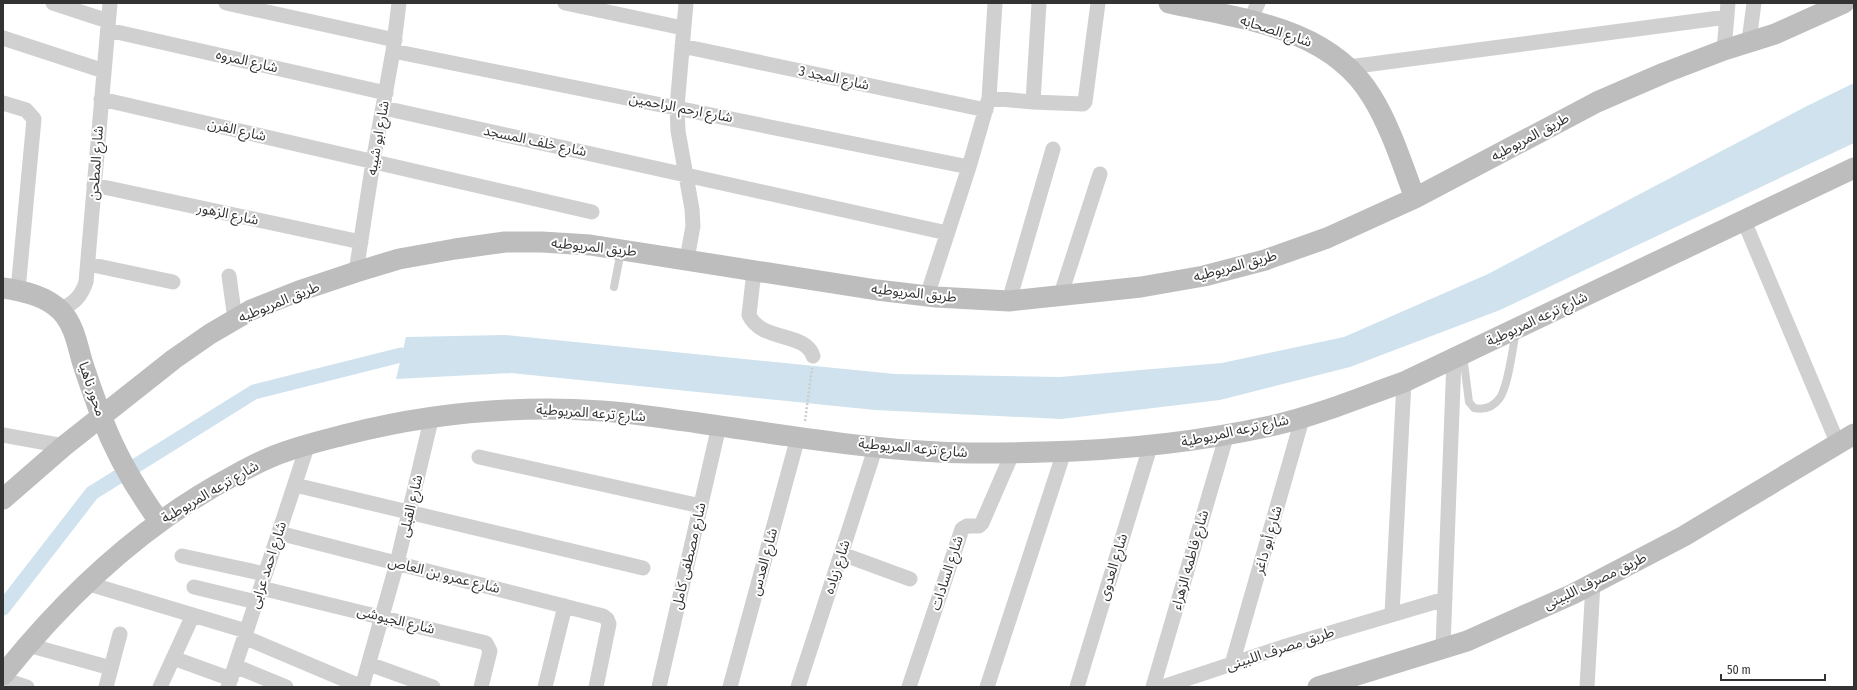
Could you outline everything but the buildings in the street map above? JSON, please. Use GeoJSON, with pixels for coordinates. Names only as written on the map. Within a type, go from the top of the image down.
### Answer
{"type":"FeatureCollection","features":[{"type":"Feature","properties":{"kind":"street","name":"شارع المروه"},"geometry":{"type":"LineString","coordinates":[[53,3],[108,26],[386,93]]}},
{"type":"Feature","properties":{"kind":"street","name":"شارع المطحن"},"geometry":{"type":"LineString","coordinates":[[60,310],[74,303],[79,297],[86,282],[110,3]]}},
{"type":"Feature","properties":{"kind":"street","name":"شارع ارحم الراحمين"},"geometry":{"type":"LineString","coordinates":[[226,3],[394,45],[677,107],[969,167]]}},
{"type":"Feature","properties":{"kind":"street","name":"شارع ابو شيبه"},"geometry":{"type":"LineString","coordinates":[[356,272],[373,162],[384,108],[399,3]]}},
{"type":"Feature","properties":{"kind":"street"},"geometry":{"type":"LineString","coordinates":[[564,3],[683,28]]}},
{"type":"Feature","properties":{"kind":"street"},"geometry":{"type":"LineString","coordinates":[[686,3],[677,107],[678,131],[693,226],[687,259]]}},
{"type":"Feature","properties":{"kind":"street"},"geometry":{"type":"LineString","coordinates":[[927,296],[988,104],[996,3]]}},
{"type":"Feature","properties":{"kind":"street"},"geometry":{"type":"LineString","coordinates":[[1033,102],[1039,3]]}},
{"type":"Feature","properties":{"kind":"street","name":"شارع المجد 3"},"geometry":{"type":"LineString","coordinates":[[682,46],[988,104],[1033,102],[1083,104],[1085,102],[1098,3]]}},
{"type":"Feature","properties":{"kind":"street","name":"شارع الصحابه"},"geometry":{"type":"LineString","coordinates":[[1170,3],[1254,12],[1311,41],[1349,67],[1371,96],[1382,115],[1415,198]]}},
{"type":"Feature","properties":{"kind":"street"},"geometry":{"type":"LineString","coordinates":[[1749,41],[1754,3]]}},
{"type":"Feature","properties":{"kind":"street","name":"طريق المريوطيه"},"geometry":{"type":"LineString","coordinates":[[7,491],[101,416],[210,334],[235,319],[251,310],[299,291],[398,259],[455,248],[505,242],[550,242],[590,245],[877,290],[927,296],[1009,301],[1141,288],[1204,276],[1265,260],[1327,238],[1415,198],[1597,102],[1664,73],[1724,50],[1775,34],[1844,3]]}},
{"type":"Feature","properties":{"kind":"street"},"geometry":{"type":"LineString","coordinates":[[1349,67],[1728,10],[1724,50]]}},
{"type":"Feature","properties":{"kind":"street"},"geometry":{"type":"LineString","coordinates":[[3,38],[104,71]]}},
{"type":"Feature","properties":{"kind":"street","name":"شارع الفرن"},"geometry":{"type":"LineString","coordinates":[[101,99],[592,212]]}},
{"type":"Feature","properties":{"kind":"street"},"geometry":{"type":"LineString","coordinates":[[3,103],[26,110],[34,119],[10,289]]}},
{"type":"Feature","properties":{"kind":"street","name":"شارع خلف المسجد"},"geometry":{"type":"LineString","coordinates":[[384,108],[947,233]]}},
{"type":"Feature","properties":{"kind":"street"},"geometry":{"type":"LineString","coordinates":[[1009,301],[1053,149]]}},
{"type":"Feature","properties":{"kind":"street","name":"شارع ترعه المريوطية"},"geometry":{"type":"LineString","coordinates":[[3,675],[28,645],[86,583],[154,515],[211,488],[268,458],[308,444],[432,416],[489,410],[547,409],[604,411],[876,446],[937,452],[1012,454],[1064,452],[1182,443],[1278,424],[1404,382],[1854,168]]}},
{"type":"Feature","properties":{"kind":"street"},"geometry":{"type":"LineString","coordinates":[[1060,297],[1100,174]]}},
{"type":"Feature","properties":{"kind":"street","name":"شارع الزهور"},"geometry":{"type":"LineString","coordinates":[[94,185],[361,242]]}},
{"type":"Feature","properties":{"kind":"street"},"geometry":{"type":"LineString","coordinates":[[1744,221],[1846,439]]}},
{"type":"Feature","properties":{"kind":"street"},"geometry":{"type":"LineString","coordinates":[[88,264],[173,282]]}},
{"type":"Feature","properties":{"kind":"street"},"geometry":{"type":"LineString","coordinates":[[754,271],[749,314],[752,320],[762,330],[806,346],[813,356]]}},
{"type":"Feature","properties":{"kind":"street"},"geometry":{"type":"LineString","coordinates":[[229,276],[235,319]]}},
{"type":"Feature","properties":{"kind":"street","name":"محور ناهيا"},"geometry":{"type":"LineString","coordinates":[[10,289],[46,299],[60,310],[68,320],[74,332],[101,416],[125,468],[154,515]]}},
{"type":"Feature","properties":{"kind":"street"},"geometry":{"type":"LineString","coordinates":[[1444,647],[1445,599],[1459,356]]}},
{"type":"Feature","properties":{"kind":"street"},"geometry":{"type":"LineString","coordinates":[[1392,614],[1404,382]]}},
{"type":"Feature","properties":{"kind":"street","name":"شارع القبلى"},"geometry":{"type":"LineString","coordinates":[[362,687],[397,563],[432,416]]}},
{"type":"Feature","properties":{"kind":"street","name":"شارع أبو داغر"},"geometry":{"type":"LineString","coordinates":[[1232,664],[1303,416]]}},
{"type":"Feature","properties":{"kind":"street","name":"شارع مصطفى كامل"},"geometry":{"type":"LineString","coordinates":[[659,687],[719,426]]}},
{"type":"Feature","properties":{"kind":"street","name":"شارع فاطمه الزهراء"},"geometry":{"type":"LineString","coordinates":[[1153,687],[1227,434]]}},
{"type":"Feature","properties":{"kind":"street"},"geometry":{"type":"LineString","coordinates":[[3,435],[64,446]]}},
{"type":"Feature","properties":{"kind":"street","name":"شارع العدس"},"geometry":{"type":"LineString","coordinates":[[730,687],[798,436]]}},
{"type":"Feature","properties":{"kind":"street","name":"طريق مصرف اللبينى"},"geometry":{"type":"LineString","coordinates":[[1318,687],[1467,640],[1573,594],[1684,536],[1846,439]]}},
{"type":"Feature","properties":{"kind":"street","name":"شارع احمد عرابى"},"geometry":{"type":"LineString","coordinates":[[231,677],[308,444]]}},
{"type":"Feature","properties":{"kind":"street","name":"شارع زياده"},"geometry":{"type":"LineString","coordinates":[[798,687],[876,446]]}},
{"type":"Feature","properties":{"kind":"street","name":"شارع العدوى"},"geometry":{"type":"LineString","coordinates":[[1077,687],[1150,446]]}},
{"type":"Feature","properties":{"kind":"street"},"geometry":{"type":"LineString","coordinates":[[987,687],[1064,452]]}},
{"type":"Feature","properties":{"kind":"street","name":"شارع السادات"},"geometry":{"type":"LineString","coordinates":[[909,687],[962,529],[967,526],[979,526],[982,523],[1012,454]]}},
{"type":"Feature","properties":{"kind":"street"},"geometry":{"type":"LineString","coordinates":[[478,456],[701,506]]}},
{"type":"Feature","properties":{"kind":"street"},"geometry":{"type":"LineString","coordinates":[[295,485],[410,511],[643,568]]}},
{"type":"Feature","properties":{"kind":"street","name":"شارع عمرو بن العاص"},"geometry":{"type":"LineString","coordinates":[[279,533],[603,616],[607,619],[608,631],[596,687]]}},
{"type":"Feature","properties":{"kind":"street"},"geometry":{"type":"LineString","coordinates":[[842,554],[910,579]]}},
{"type":"Feature","properties":{"kind":"street"},"geometry":{"type":"LineString","coordinates":[[182,556],[261,588]]}},
{"type":"Feature","properties":{"kind":"street"},"geometry":{"type":"LineString","coordinates":[[86,583],[193,615],[245,634],[362,687]]}},
{"type":"Feature","properties":{"kind":"street"},"geometry":{"type":"LineString","coordinates":[[1587,687],[1593,584]]}},
{"type":"Feature","properties":{"kind":"street"},"geometry":{"type":"LineString","coordinates":[[194,587],[261,588]]}},
{"type":"Feature","properties":{"kind":"street","name":"شارع الجيوشى"},"geometry":{"type":"LineString","coordinates":[[261,588],[486,643],[490,651],[482,687]]}},
{"type":"Feature","properties":{"kind":"street","name":"طريق مصرف اللبينى"},"geometry":{"type":"LineString","coordinates":[[1162,687],[1392,614],[1445,599]]}},
{"type":"Feature","properties":{"kind":"street"},"geometry":{"type":"LineString","coordinates":[[545,687],[565,606]]}},
{"type":"Feature","properties":{"kind":"street"},"geometry":{"type":"LineString","coordinates":[[160,687],[193,615]]}},
{"type":"Feature","properties":{"kind":"street"},"geometry":{"type":"LineString","coordinates":[[106,687],[120,634]]}},
{"type":"Feature","properties":{"kind":"street"},"geometry":{"type":"LineString","coordinates":[[28,645],[111,668]]}},
{"type":"Feature","properties":{"kind":"street"},"geometry":{"type":"LineString","coordinates":[[173,658],[231,677],[286,687]]}},
{"type":"Feature","properties":{"kind":"street"},"geometry":{"type":"LineString","coordinates":[[369,664],[433,687]]}},
{"type":"Feature","properties":{"kind":"street"},"geometry":{"type":"LineString","coordinates":[[3,679],[27,687]]}},
{"type":"Feature","properties":{"kind":"lane"},"geometry":{"type":"LineString","coordinates":[[614,287],[622,250]]}},
{"type":"Feature","properties":{"kind":"lane"},"geometry":{"type":"LineString","coordinates":[[1459,356],[1469,402],[1474,408],[1482,410],[1500,399],[1504,388],[1516,329]]}},
{"type":"Feature","properties":{"kind":"path"},"geometry":{"type":"LineString","coordinates":[[806,407],[813,356]]}},
{"type":"Feature","properties":{"kind":"water"},"geometry":{"type":"Polygon","coordinates":[[[1854,83],[1854,143],[1500,310],[1350,367],[1220,400],[1061,419],[875,410],[511,373],[396,379],[406,337],[505,335],[895,374],[1060,377],[1222,363],[1344,337],[1488,274],[1805,107],[1854,83]]]}},
{"type":"Feature","properties":{"kind":"waterway"},"geometry":{"type":"LineString","coordinates":[[3,608],[92,493],[254,392],[401,355]]}}]}
